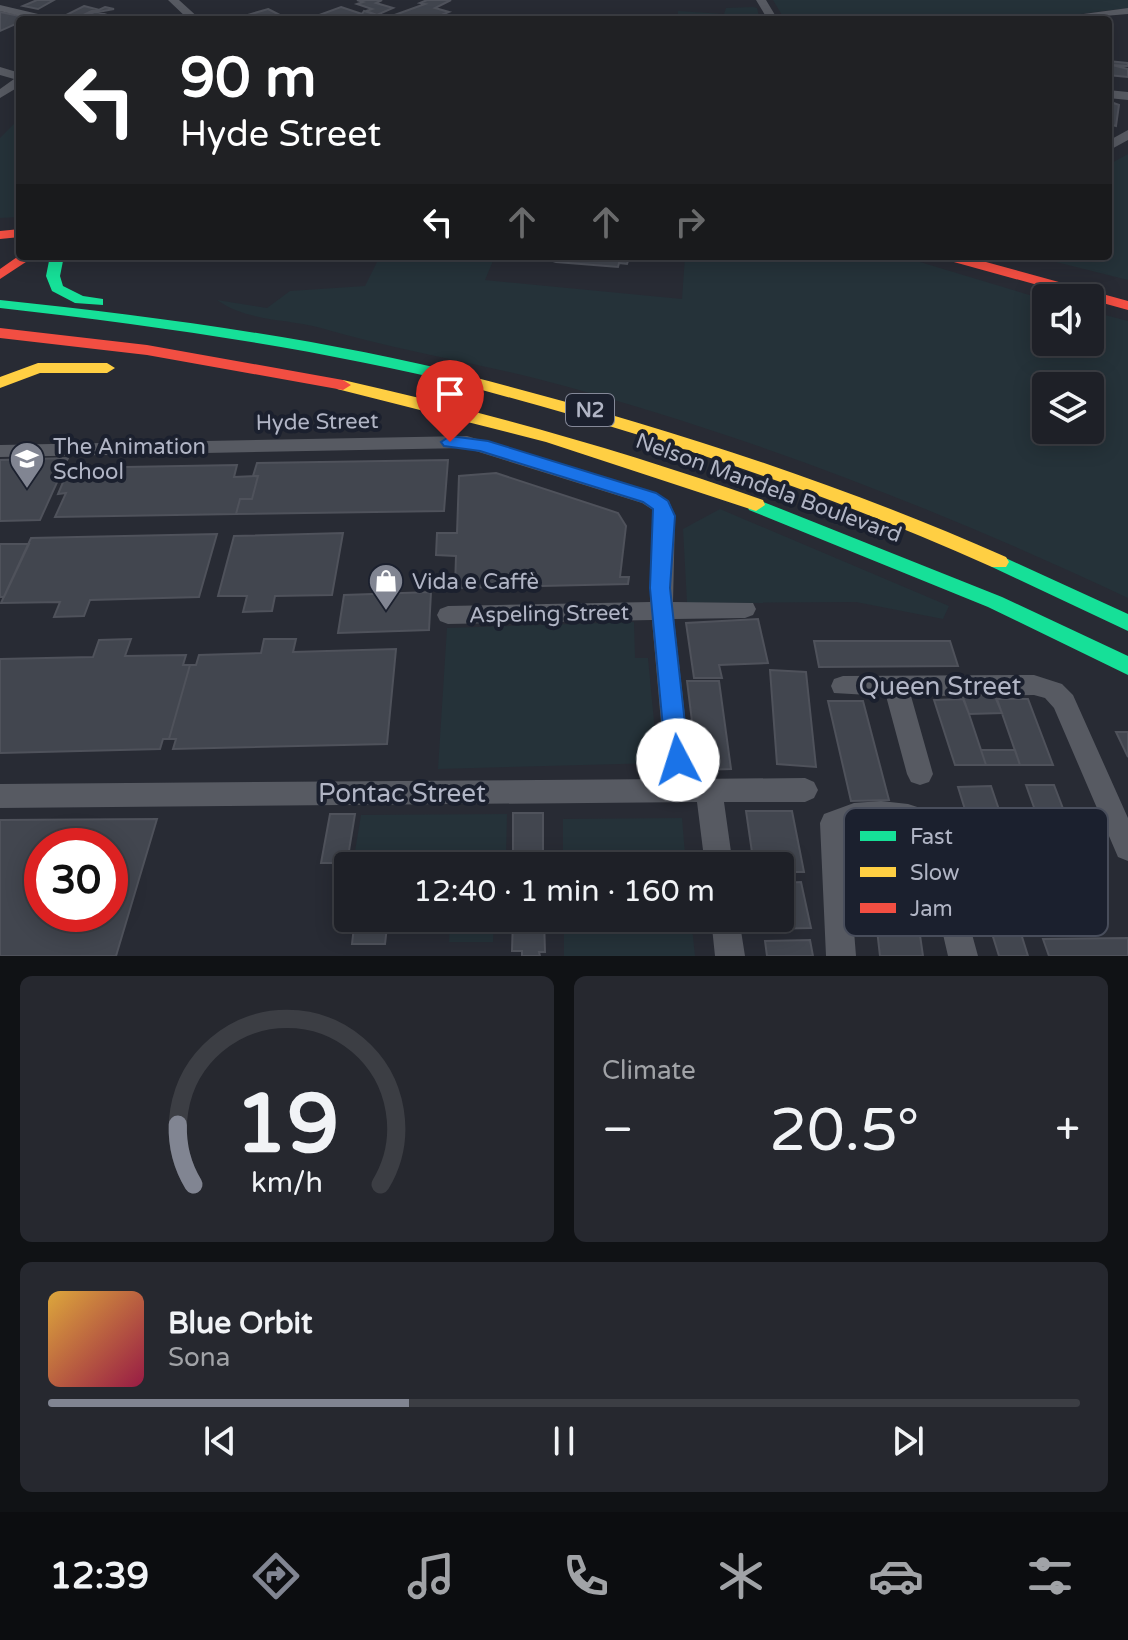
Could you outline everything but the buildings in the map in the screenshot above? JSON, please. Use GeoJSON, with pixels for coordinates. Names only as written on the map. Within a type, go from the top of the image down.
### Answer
{"type":"FeatureCollection","features":[{"type":"Feature","properties":{"kind":"main road"},"geometry":{"type":"LineString","coordinates":[[0,275],[22,260]]}},
{"type":"Feature","properties":{"kind":"main road"},"geometry":{"type":"LineString","coordinates":[[56,260],[53,276],[57,288],[80,300],[279,328],[341,349]]}},
{"type":"Feature","properties":{"kind":"main road"},"geometry":{"type":"LineString","coordinates":[[966,260],[1128,306]]}},
{"type":"Feature","properties":{"kind":"main road"},"geometry":{"type":"LineString","coordinates":[[1022,260],[1128,289]]}},
{"type":"Feature","properties":{"kind":"main road","name":"Nelson Mandela Boulevard"},"geometry":{"type":"LineString","coordinates":[[0,304],[149,317],[341,349],[583,407],[759,466],[971,551],[1128,623]]}},
{"type":"Feature","properties":{"kind":"main road","name":"Nelson Mandela Boulevard"},"geometry":{"type":"LineString","coordinates":[[0,333],[237,363],[459,410],[662,471],[850,540],[977,594],[1128,666]]}},
{"type":"Feature","properties":{"kind":"main road"},"geometry":{"type":"LineString","coordinates":[[0,383],[34,369],[64,364],[125,369]]}},
{"type":"Feature","properties":{"kind":"main road"},"geometry":{"type":"LineString","coordinates":[[170,373],[292,384],[459,410]]}},
{"type":"Feature","properties":{"kind":"street"},"geometry":{"type":"LineString","coordinates":[[0,8],[21,0]]}},
{"type":"Feature","properties":{"kind":"street"},"geometry":{"type":"LineString","coordinates":[[173,0],[191,16]]}},
{"type":"Feature","properties":{"kind":"street"},"geometry":{"type":"LineString","coordinates":[[0,8],[34,16]]}},
{"type":"Feature","properties":{"kind":"street"},"geometry":{"type":"LineString","coordinates":[[1091,16],[1128,11]]}},
{"type":"Feature","properties":{"kind":"street","name":"Hyde Street"},"geometry":{"type":"LineString","coordinates":[[0,451],[467,442],[649,498],[662,506],[665,516],[660,588],[664,610]]}},
{"type":"Feature","properties":{"kind":"street","name":"Aspeling Street"},"geometry":{"type":"LineString","coordinates":[[448,615],[745,609]]}},
{"type":"Feature","properties":{"kind":"street"},"geometry":{"type":"LineString","coordinates":[[664,610],[680,790]]}},
{"type":"Feature","properties":{"kind":"street","name":"Queen Street"},"geometry":{"type":"LineString","coordinates":[[843,686],[1034,685],[1053,691],[1064,702],[1128,848]]}},
{"type":"Feature","properties":{"kind":"street"},"geometry":{"type":"LineString","coordinates":[[896,686],[920,774]]}},
{"type":"Feature","properties":{"kind":"street"},"geometry":{"type":"LineString","coordinates":[[709,790],[717,852]]}},
{"type":"Feature","properties":{"kind":"street","name":"Pontac Street"},"geometry":{"type":"LineString","coordinates":[[0,796],[805,790]]}},
{"type":"Feature","properties":{"kind":"street"},"geometry":{"type":"LineString","coordinates":[[841,956],[833,823],[844,816]]}},
{"type":"Feature","properties":{"kind":"street"},"geometry":{"type":"LineString","coordinates":[[727,932],[730,956]]}},
{"type":"Feature","properties":{"kind":"street"},"geometry":{"type":"LineString","coordinates":[[958,936],[963,956]]}},
{"type":"Feature","properties":{"kind":"shaded area"},"geometry":{"type":"Polygon","coordinates":[[[773,0],[1128,0],[1128,8],[1065,16],[783,16],[773,0]]]}},
{"type":"Feature","properties":{"kind":"shaded area"},"geometry":{"type":"Polygon","coordinates":[[[753,7],[757,8],[759,16],[678,16],[678,11],[724,14],[726,8],[753,7]]]}},
{"type":"Feature","properties":{"kind":"shaded area"},"geometry":{"type":"Polygon","coordinates":[[[16,122],[16,217],[0,218],[0,138],[16,122]]]}},
{"type":"Feature","properties":{"kind":"shaded area"},"geometry":{"type":"Polygon","coordinates":[[[1128,154],[1128,280],[1048,260],[1112,260],[1112,163],[1128,154]]]}},
{"type":"Feature","properties":{"kind":"shaded area"},"geometry":{"type":"Polygon","coordinates":[[[378,260],[493,260],[485,280],[682,299],[685,260],[913,260],[1032,296],[1032,356],[1104,356],[1104,315],[1128,321],[1128,598],[912,504],[689,423],[538,379],[307,325],[254,316],[217,300],[267,308],[290,291],[365,286],[378,260]]]}},
{"type":"Feature","properties":{"kind":"shaded area"},"geometry":{"type":"Polygon","coordinates":[[[720,509],[949,606],[943,619],[856,602],[687,603],[683,529],[720,509]]]}},
{"type":"Feature","properties":{"kind":"shaded area"},"geometry":{"type":"Polygon","coordinates":[[[634,622],[635,658],[648,658],[658,763],[438,769],[447,628],[634,622]]]}},
{"type":"Feature","properties":{"kind":"shaded area"},"geometry":{"type":"Polygon","coordinates":[[[507,814],[506,852],[355,852],[361,815],[507,814]]]}},
{"type":"Feature","properties":{"kind":"shaded area"},"geometry":{"type":"Polygon","coordinates":[[[682,818],[685,852],[563,852],[563,819],[682,818]]]}},
{"type":"Feature","properties":{"kind":"shaded area"},"geometry":{"type":"Polygon","coordinates":[[[449,932],[493,932],[493,942],[449,942],[449,932]]]}},
{"type":"Feature","properties":{"kind":"shaded area"},"geometry":{"type":"Polygon","coordinates":[[[564,932],[692,932],[695,956],[564,956],[564,932]]]}},
{"type":"Feature","properties":{"kind":"traffic: fast"},"geometry":{"type":"LineString","coordinates":[[56,260],[53,276],[57,288],[80,300],[98,302]]}},
{"type":"Feature","properties":{"kind":"traffic: fast"},"geometry":{"type":"LineString","coordinates":[[0,304],[236,334],[353,354],[469,381]]}},
{"type":"Feature","properties":{"kind":"traffic: fast"},"geometry":{"type":"LineString","coordinates":[[756,505],[995,602],[1128,666]]}},
{"type":"Feature","properties":{"kind":"traffic: fast"},"geometry":{"type":"LineString","coordinates":[[999,562],[1128,623]]}},
{"type":"Feature","properties":{"kind":"traffic: slow"},"geometry":{"type":"LineString","coordinates":[[0,383],[38,368],[107,368]]}},
{"type":"Feature","properties":{"kind":"traffic: slow"},"geometry":{"type":"LineString","coordinates":[[469,381],[738,459],[870,507],[999,562]]}},
{"type":"Feature","properties":{"kind":"traffic: slow"},"geometry":{"type":"LineString","coordinates":[[343,385],[552,438],[655,469],[756,505]]}},
{"type":"Feature","properties":{"kind":"traffic: jam"},"geometry":{"type":"LineString","coordinates":[[0,235],[16,233]]}},
{"type":"Feature","properties":{"kind":"traffic: jam"},"geometry":{"type":"LineString","coordinates":[[0,275],[22,260]]}},
{"type":"Feature","properties":{"kind":"traffic: jam"},"geometry":{"type":"LineString","coordinates":[[962,260],[1128,306]]}},
{"type":"Feature","properties":{"kind":"traffic: jam"},"geometry":{"type":"LineString","coordinates":[[0,333],[147,350],[343,385]]}},
{"type":"Feature","properties":{"kind":"place","name":"The Animation School"},"geometry":{"type":"Point","coordinates":[27,490]}},
{"type":"Feature","properties":{"kind":"place","name":"Vida e Caffè"},"geometry":{"type":"Point","coordinates":[386,612]}},
{"type":"Feature","properties":{"kind":"route"},"geometry":{"type":"LineString","coordinates":[[450,442],[482,446],[649,498],[662,506],[665,516],[660,588],[678,760]]}}]}
